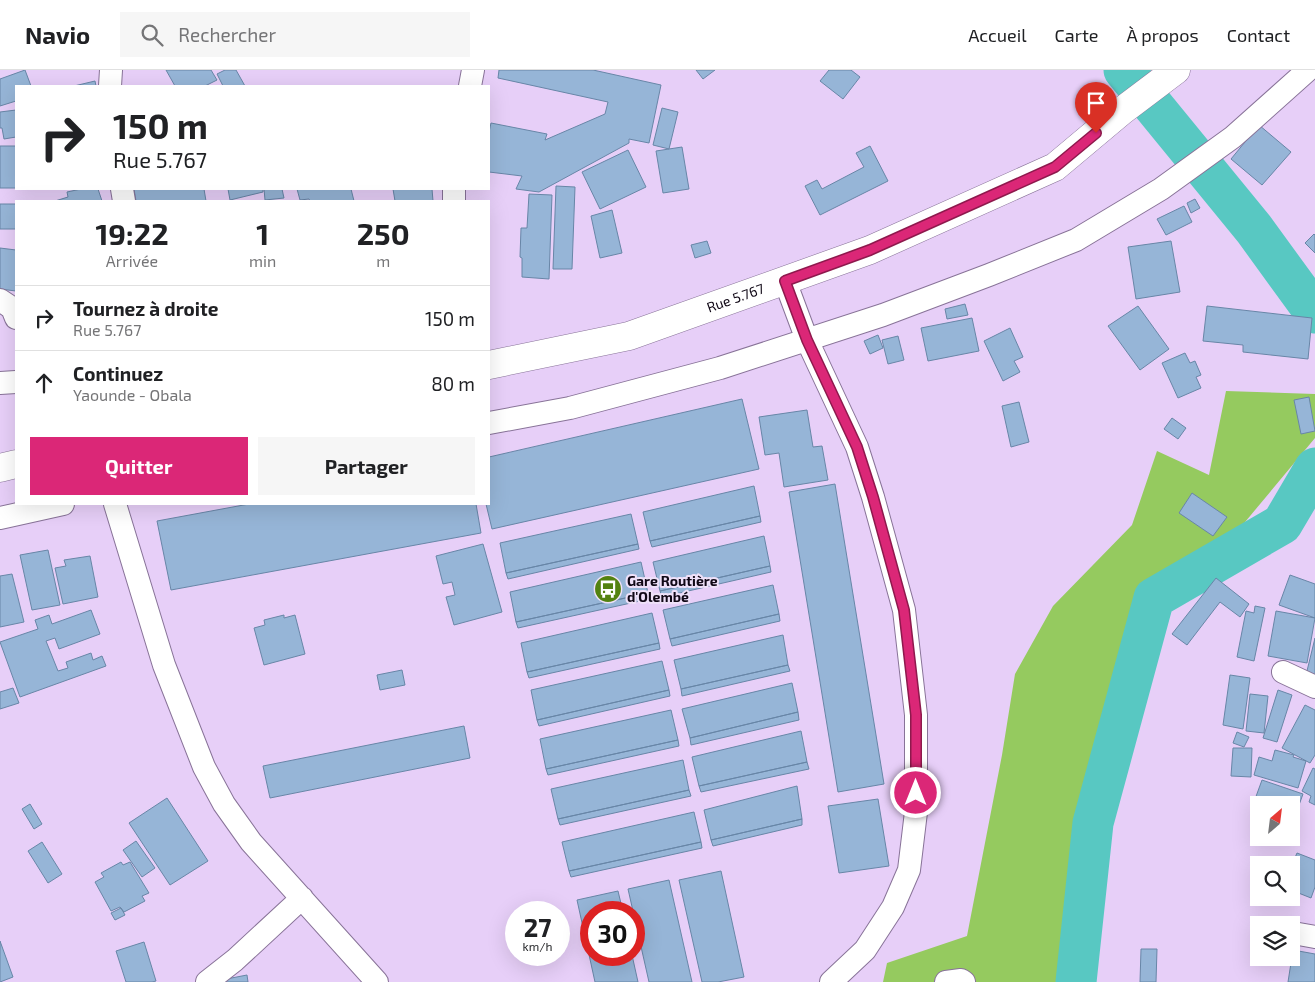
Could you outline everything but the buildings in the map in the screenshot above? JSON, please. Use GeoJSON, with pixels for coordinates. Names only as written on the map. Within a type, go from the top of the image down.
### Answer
{"type":"FeatureCollection","features":[{"type":"Feature","properties":{"kind":"highway","name":"Rue 5.767"},"geometry":{"type":"LineString","coordinates":[[490,365],[630,336],[870,250],[1055,167],[1176,70]]}},
{"type":"Feature","properties":{"kind":"highway"},"geometry":{"type":"LineString","coordinates":[[0,468],[15,464]]}},
{"type":"Feature","properties":{"kind":"street"},"geometry":{"type":"LineString","coordinates":[[110,85],[111,70]]}},
{"type":"Feature","properties":{"kind":"street"},"geometry":{"type":"LineString","coordinates":[[470,85],[473,70]]}},
{"type":"Feature","properties":{"kind":"street"},"geometry":{"type":"LineString","coordinates":[[490,423],[570,408],[720,368],[883,315],[1076,240],[1161,190],[1217,149],[1308,70]]}},
{"type":"Feature","properties":{"kind":"street"},"geometry":{"type":"LineString","coordinates":[[785,281],[807,340],[857,447],[873,497],[904,610],[916,715],[916,812],[909,870],[893,907],[865,950],[831,982]]}},
{"type":"Feature","properties":{"kind":"street"},"geometry":{"type":"LineString","coordinates":[[0,300],[12,308],[15,316]]}},
{"type":"Feature","properties":{"kind":"street"},"geometry":{"type":"LineString","coordinates":[[0,383],[15,382]]}},
{"type":"Feature","properties":{"kind":"street"},"geometry":{"type":"LineString","coordinates":[[0,518],[58,505]]}},
{"type":"Feature","properties":{"kind":"street"},"geometry":{"type":"LineString","coordinates":[[115,505],[164,665],[204,767],[224,804],[251,842],[377,982]]}},
{"type":"Feature","properties":{"kind":"street"},"geometry":{"type":"LineString","coordinates":[[1283,672],[1315,687]]}},
{"type":"Feature","properties":{"kind":"street"},"geometry":{"type":"LineString","coordinates":[[207,982],[235,960],[302,898]]}},
{"type":"Feature","properties":{"kind":"street"},"geometry":{"type":"LineString","coordinates":[[1300,934],[1315,937]]}},
{"type":"Feature","properties":{"kind":"street"},"geometry":{"type":"LineString","coordinates":[[946,982],[960,980],[964,982]]}},
{"type":"Feature","properties":{"kind":"green space"},"geometry":{"type":"Polygon","coordinates":[[[1226,391],[1315,394],[1315,438],[1126,665],[1091,982],[883,982],[887,963],[967,936],[1002,755],[1015,674],[1053,606],[1132,525],[1157,451],[1209,475],[1226,391]]]}},
{"type":"Feature","properties":{"kind":"waterway"},"geometry":{"type":"LineString","coordinates":[[1124,70],[1254,229],[1315,313]]}},
{"type":"Feature","properties":{"kind":"waterway"},"geometry":{"type":"LineString","coordinates":[[1076,982],[1093,823],[1154,598],[1282,524],[1315,468]]}},
{"type":"Feature","properties":{"kind":"place","name":"Gare Routière d'Olembé"},"geometry":{"type":"Point","coordinates":[608,589]}},
{"type":"Feature","properties":{"kind":"route"},"geometry":{"type":"LineString","coordinates":[[916,793],[916,715],[904,610],[873,497],[857,447],[807,340],[785,281],[870,250],[1055,167],[1096,133]]}}]}
